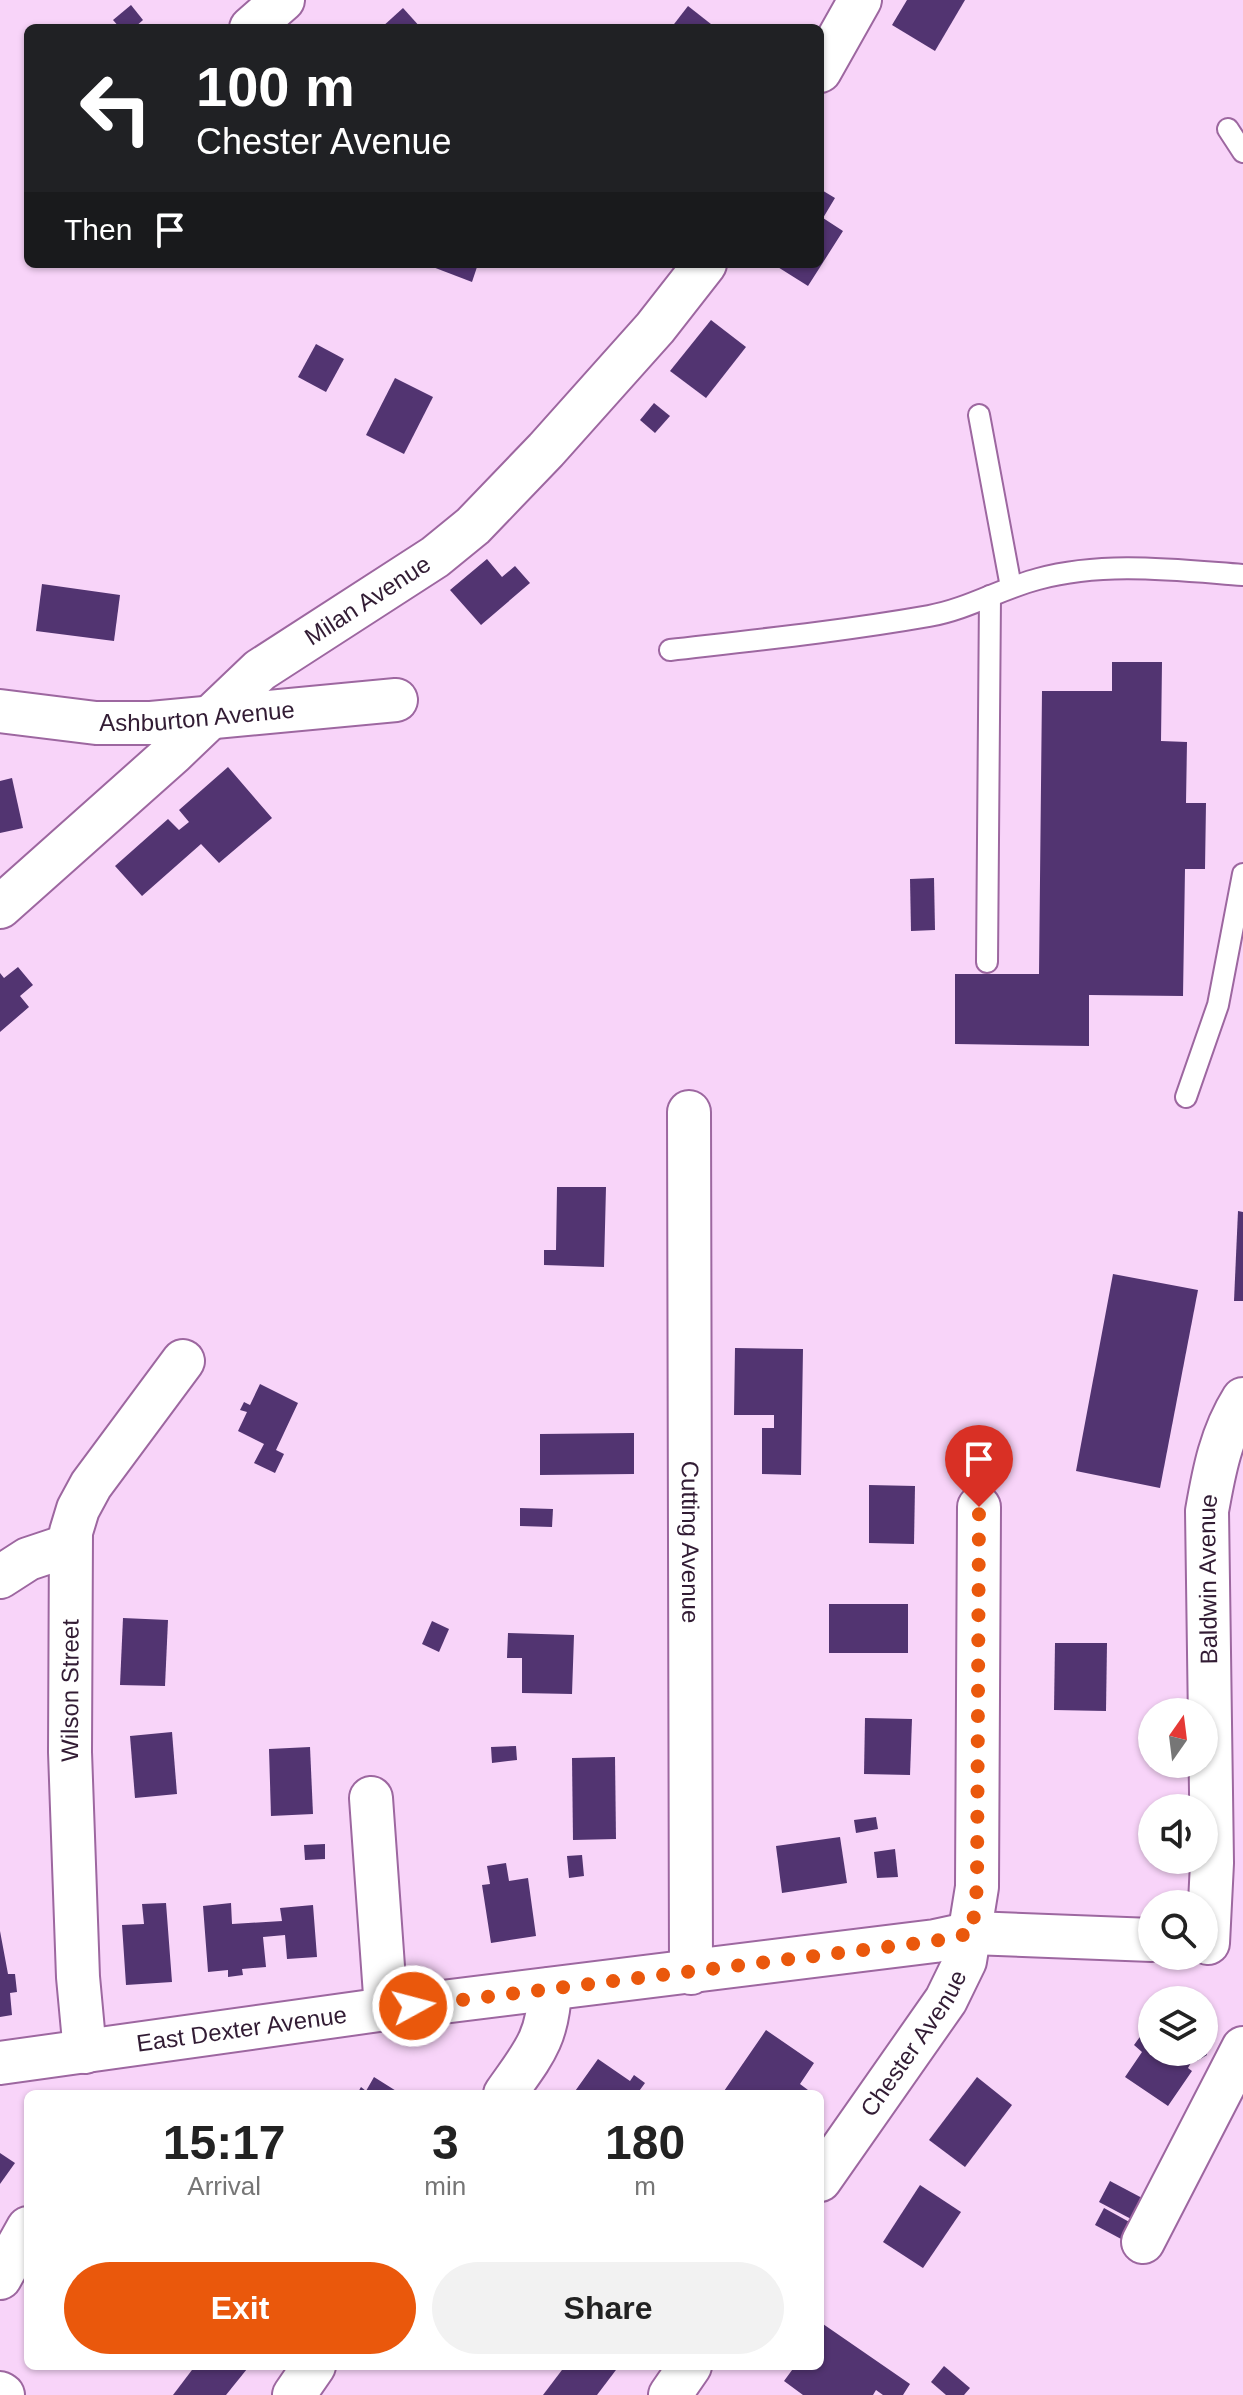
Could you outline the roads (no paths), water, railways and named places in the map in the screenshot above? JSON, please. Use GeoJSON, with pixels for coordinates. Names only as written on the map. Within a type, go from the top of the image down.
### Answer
{"type":"FeatureCollection","features":[{"type":"Feature","properties":{"kind":"street"},"geometry":{"type":"LineString","coordinates":[[256,24],[283,0]]}},
{"type":"Feature","properties":{"kind":"street"},"geometry":{"type":"LineString","coordinates":[[824,64],[860,0]]}},
{"type":"Feature","properties":{"kind":"street","name":"Milan Avenue"},"geometry":{"type":"LineString","coordinates":[[0,907],[260,670],[435,557],[473,526],[655,328],[702,268]]}},
{"type":"Feature","properties":{"kind":"street","name":"Ashburton Avenue"},"geometry":{"type":"LineString","coordinates":[[0,711],[96,723],[208,719],[396,700]]}},
{"type":"Feature","properties":{"kind":"street","name":"Cutting Avenue"},"geometry":{"type":"LineString","coordinates":[[689,1112],[691,1973]]}},
{"type":"Feature","properties":{"kind":"street","name":"Wilson Street"},"geometry":{"type":"LineString","coordinates":[[85,2052],[78,1977],[70,1752],[70,1545],[78,1509],[91,1485],[183,1361]]}},
{"type":"Feature","properties":{"kind":"street","name":"Baldwin Avenue"},"geometry":{"type":"LineString","coordinates":[[1218,1943],[1227,1863],[1207,1511],[1217,1454],[1243,1399]]}},
{"type":"Feature","properties":{"kind":"street","name":"Chester Avenue"},"geometry":{"type":"LineString","coordinates":[[824,2174],[955,1986],[963,1969],[972,1933],[977,1887],[979,1507]]}},
{"type":"Feature","properties":{"kind":"street"},"geometry":{"type":"LineString","coordinates":[[0,1577],[28,1559],[70,1545]]}},
{"type":"Feature","properties":{"kind":"street"},"geometry":{"type":"LineString","coordinates":[[371,1798],[386,2009]]}},
{"type":"Feature","properties":{"kind":"street","name":"East Dexter Avenue"},"geometry":{"type":"LineString","coordinates":[[20,2072],[85,2052],[386,2009],[935,1941],[972,1933],[1138,1939]]}},
{"type":"Feature","properties":{"kind":"street"},"geometry":{"type":"LineString","coordinates":[[508,2090],[543,2036],[550,1989]]}},
{"type":"Feature","properties":{"kind":"street"},"geometry":{"type":"LineString","coordinates":[[1143,2242],[1243,2048]]}},
{"type":"Feature","properties":{"kind":"street"},"geometry":{"type":"LineString","coordinates":[[0,2278],[24,2235]]}},
{"type":"Feature","properties":{"kind":"street"},"geometry":{"type":"LineString","coordinates":[[294,2395],[311,2370]]}},
{"type":"Feature","properties":{"kind":"street"},"geometry":{"type":"LineString","coordinates":[[670,2395],[687,2370]]}},
{"type":"Feature","properties":{"kind":"lane"},"geometry":{"type":"LineString","coordinates":[[1228,129],[1243,152]]}},
{"type":"Feature","properties":{"kind":"lane"},"geometry":{"type":"LineString","coordinates":[[979,415],[1011,587]]}},
{"type":"Feature","properties":{"kind":"lane"},"geometry":{"type":"LineString","coordinates":[[670,650],[931,616],[969,606],[1011,587],[1072,572],[1131,568],[1243,575]]}},
{"type":"Feature","properties":{"kind":"lane"},"geometry":{"type":"LineString","coordinates":[[987,962],[990,596]]}},
{"type":"Feature","properties":{"kind":"lane"},"geometry":{"type":"LineString","coordinates":[[1186,1097],[1218,1005],[1243,874]]}}]}
